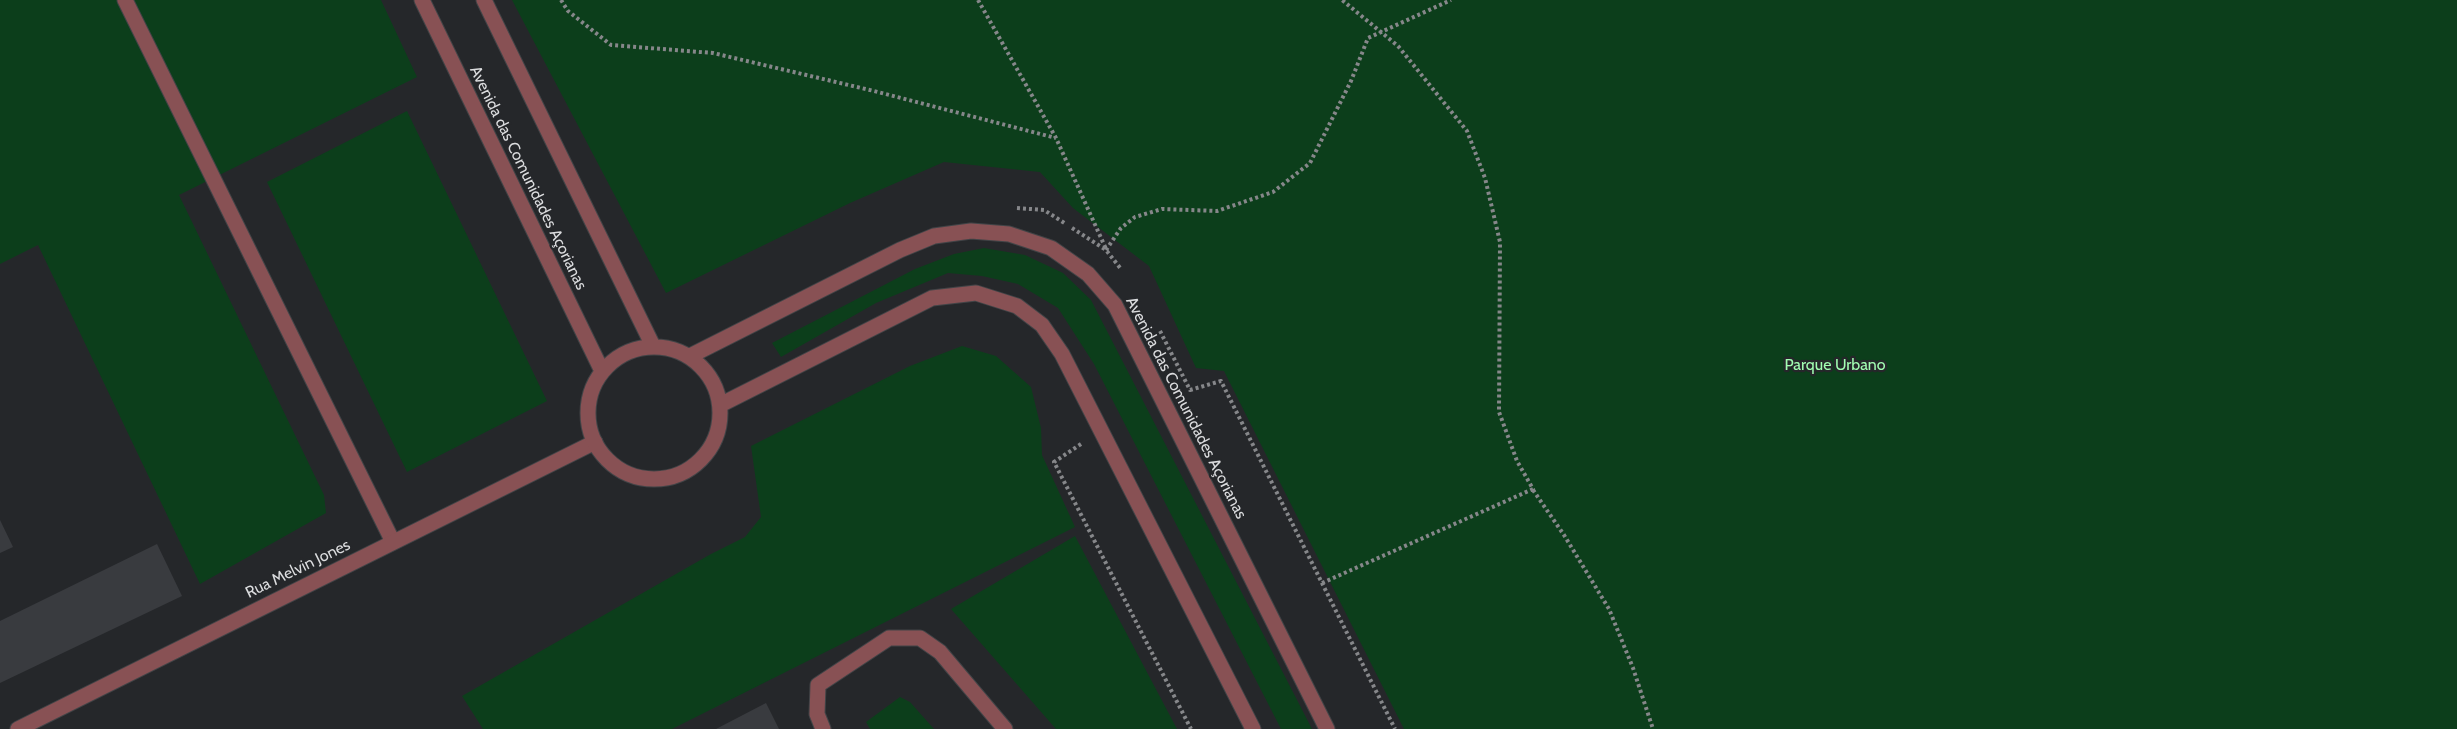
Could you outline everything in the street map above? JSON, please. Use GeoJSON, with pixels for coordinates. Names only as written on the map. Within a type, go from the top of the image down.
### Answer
{"type":"FeatureCollection","features":[{"type":"Feature","properties":{"kind":"street"},"geometry":{"type":"LineString","coordinates":[[125,0],[393,542]]}},
{"type":"Feature","properties":{"kind":"street","name":"Avenida das Comunidades Açorianas"},"geometry":{"type":"LineString","coordinates":[[422,0],[602,371]]}},
{"type":"Feature","properties":{"kind":"street"},"geometry":{"type":"LineString","coordinates":[[484,0],[653,346]]}},
{"type":"Feature","properties":{"kind":"street","name":"Avenida das Comunidades Açorianas"},"geometry":{"type":"LineString","coordinates":[[690,356],[900,250],[933,236],[971,231],[1009,234],[1051,248],[1088,274],[1115,305],[1327,729]]}},
{"type":"Feature","properties":{"kind":"street"},"geometry":{"type":"LineString","coordinates":[[720,405],[932,298],[976,293],[1017,306],[1042,325],[1062,354],[1253,729]]}},
{"type":"Feature","properties":{"kind":"street"},"geometry":{"type":"LineString","coordinates":[[653,346],[672,349],[690,356],[711,377],[720,405],[719,426],[712,445],[699,461],[682,473],[663,478],[642,478],[623,471],[607,459],[595,442],[588,413],[590,398],[602,371],[624,353],[653,346]]}},
{"type":"Feature","properties":{"kind":"street","name":"Rua Melvin Jones"},"geometry":{"type":"LineString","coordinates":[[18,729],[595,442]]}},
{"type":"Feature","properties":{"kind":"street"},"geometry":{"type":"LineString","coordinates":[[823,729],[817,714],[818,685],[889,638],[920,638],[940,652],[1005,729]]}},
{"type":"Feature","properties":{"kind":"path"},"geometry":{"type":"LineString","coordinates":[[561,0],[568,11],[611,45],[713,53],[1056,138]]}},
{"type":"Feature","properties":{"kind":"path"},"geometry":{"type":"LineString","coordinates":[[978,0],[1056,138],[1106,250],[1121,228],[1135,217],[1162,209],[1217,211],[1273,192],[1310,163],[1368,38],[1451,0]]}},
{"type":"Feature","properties":{"kind":"path"},"geometry":{"type":"LineString","coordinates":[[1342,0],[1398,46],[1467,132],[1485,178],[1500,242],[1499,412],[1517,461],[1609,609],[1633,668],[1653,729]]}},
{"type":"Feature","properties":{"kind":"path"},"geometry":{"type":"LineString","coordinates":[[1076,434],[1081,444],[1054,462],[1191,729]]}},
{"type":"Feature","properties":{"kind":"path"},"geometry":{"type":"LineString","coordinates":[[1322,583],[1533,489]]}},
{"type":"Feature","properties":{"kind":"green space"},"geometry":{"type":"Polygon","coordinates":[[[0,0],[381,0],[417,77],[179,195],[324,495],[326,513],[200,584],[38,245],[0,264],[0,0]]]}},
{"type":"Feature","properties":{"kind":"green space","name":"Parque Urbano"},"geometry":{"type":"Polygon","coordinates":[[[512,0],[2457,0],[2457,729],[1404,729],[1224,371],[1196,368],[1149,266],[1073,208],[1040,172],[944,162],[850,203],[666,293],[512,0]]]}},
{"type":"Feature","properties":{"kind":"green space"},"geometry":{"type":"Polygon","coordinates":[[[407,111],[547,401],[407,472],[267,182],[407,111]]]}},
{"type":"Feature","properties":{"kind":"green space"},"geometry":{"type":"Polygon","coordinates":[[[984,248],[1025,255],[1063,273],[1091,300],[1312,729],[1281,729],[1094,364],[1058,308],[1018,284],[982,276],[948,273],[876,303],[781,357],[772,343],[915,269],[954,254],[984,248]]]}},
{"type":"Feature","properties":{"kind":"green space"},"geometry":{"type":"Polygon","coordinates":[[[962,346],[996,356],[1031,387],[1041,428],[1042,455],[1075,527],[672,729],[483,729],[462,696],[711,554],[745,537],[761,517],[751,446],[910,366],[962,346]]]}},
{"type":"Feature","properties":{"kind":"green space"},"geometry":{"type":"Polygon","coordinates":[[[1075,536],[1177,729],[1056,729],[951,609],[1075,536]]]}},
{"type":"Feature","properties":{"kind":"green space"},"geometry":{"type":"Polygon","coordinates":[[[900,697],[910,702],[934,729],[870,729],[866,722],[900,697]]]}},
{"type":"Feature","properties":{"kind":"building"},"geometry":{"type":"Polygon","coordinates":[[[0,520],[13,547],[0,553],[0,520]]]}},
{"type":"Feature","properties":{"kind":"building"},"geometry":{"type":"Polygon","coordinates":[[[157,544],[182,596],[0,683],[0,621],[157,544]]]}},
{"type":"Feature","properties":{"kind":"building"},"geometry":{"type":"Polygon","coordinates":[[[766,703],[779,729],[716,729],[766,703]]]}}]}
